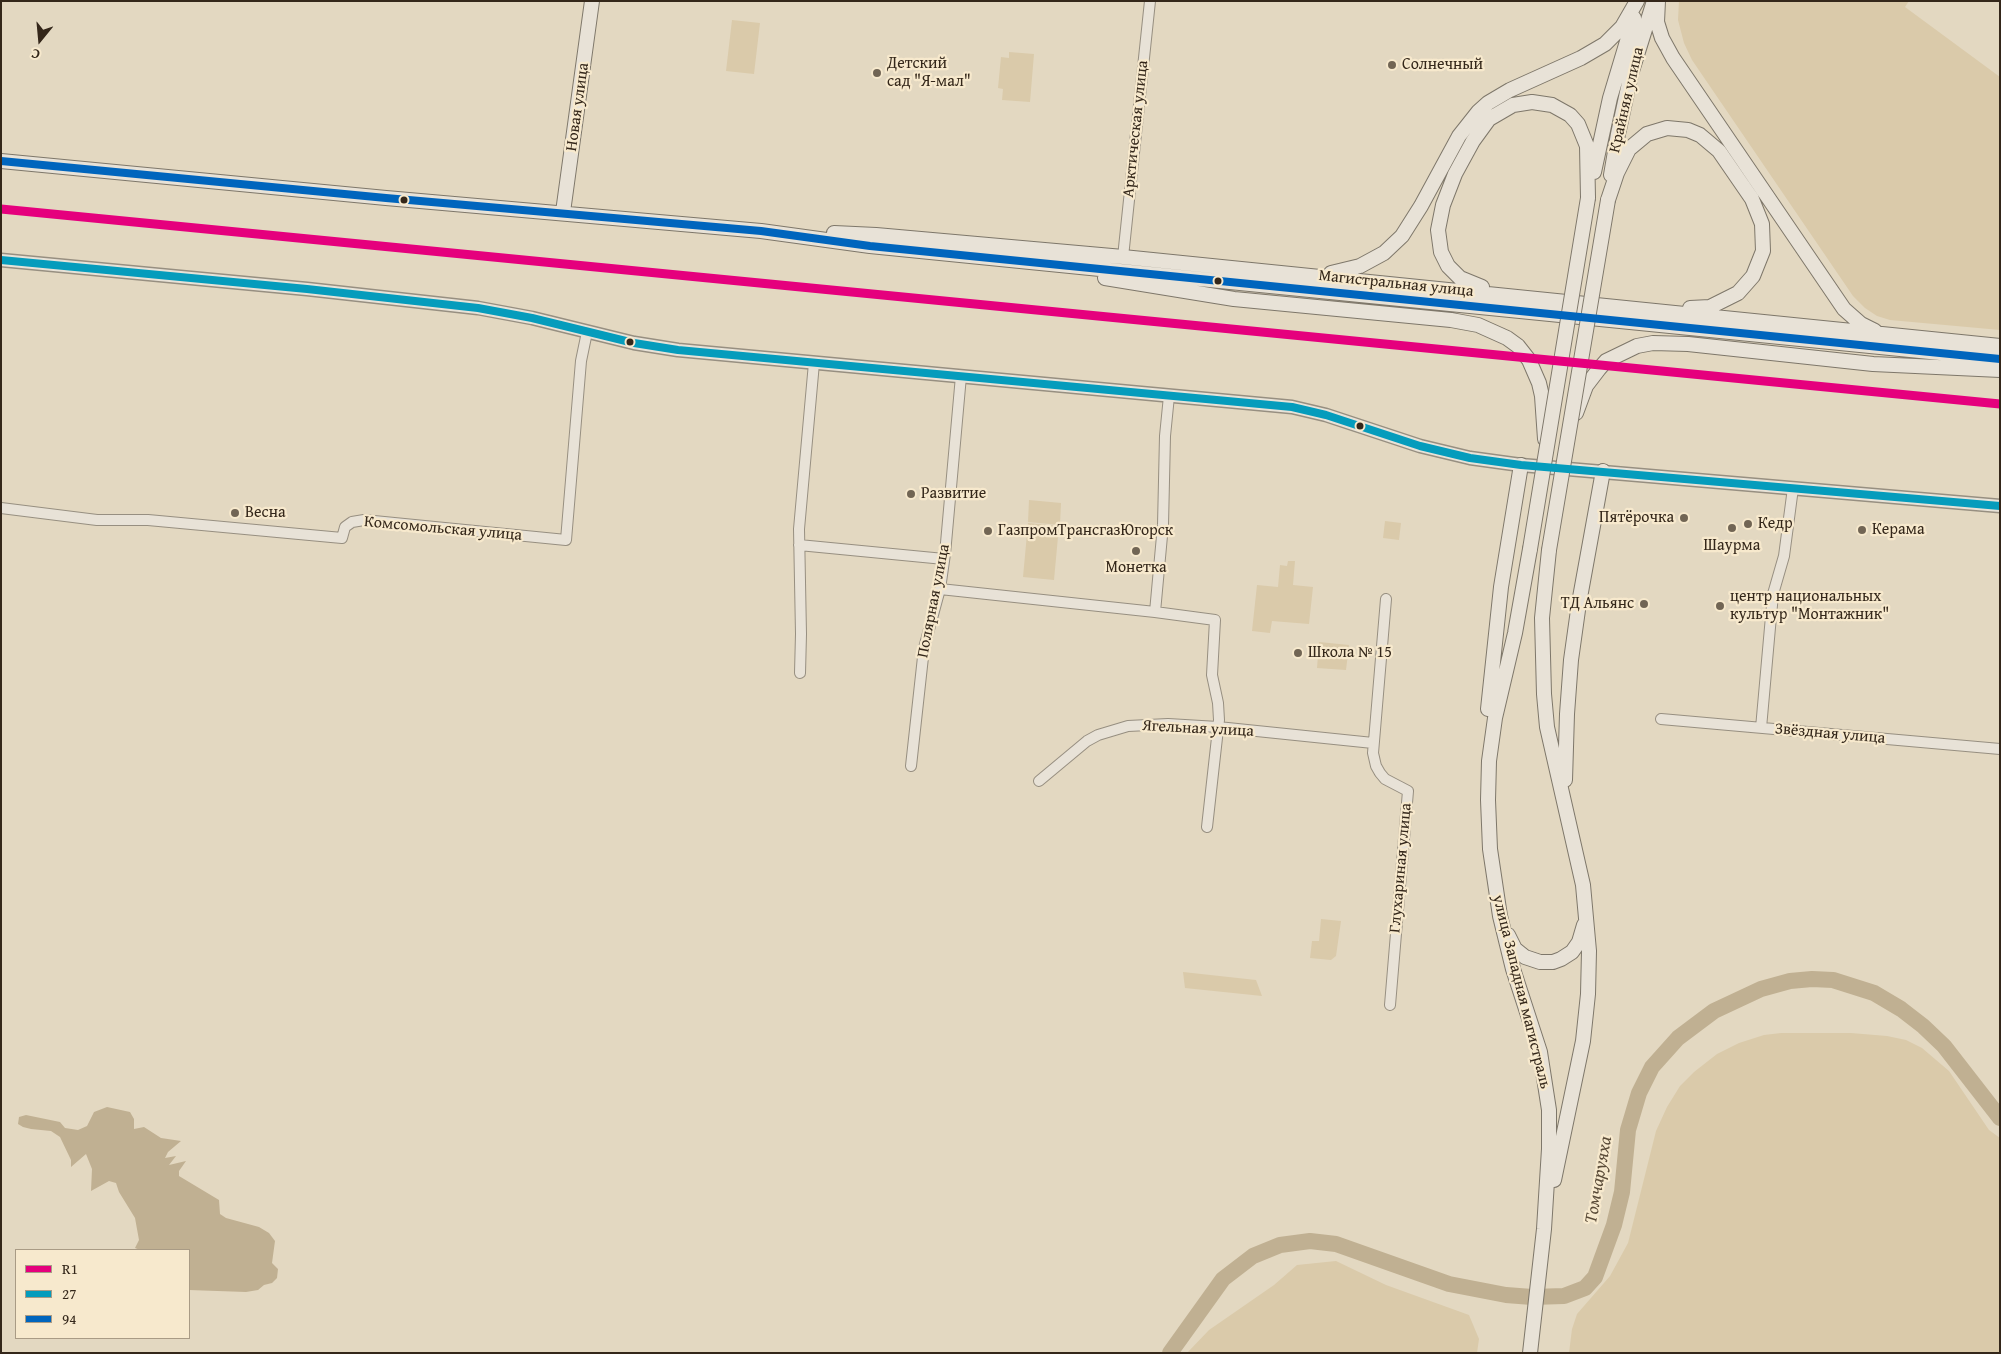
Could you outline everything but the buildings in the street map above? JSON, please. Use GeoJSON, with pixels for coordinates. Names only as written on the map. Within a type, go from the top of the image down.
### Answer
{"type":"FeatureCollection","features":[{"type":"Feature","properties":{"kind":"main road","name":"Новая улица"},"geometry":{"type":"LineString","coordinates":[[563,212],[592,1]]}},
{"type":"Feature","properties":{"kind":"main road","name":"Крайняя улица"},"geometry":{"type":"LineString","coordinates":[[1588,198],[1614,81],[1639,1]]}},
{"type":"Feature","properties":{"kind":"main road"},"geometry":{"type":"LineString","coordinates":[[1290,274],[1346,270],[1360,266],[1388,250],[1402,236],[1412,222],[1459,136],[1478,112],[1488,103],[1510,90],[1581,58],[1605,44],[1622,27],[1639,1]]}},
{"type":"Feature","properties":{"kind":"main road","name":"Крайняя улица"},"geometry":{"type":"LineString","coordinates":[[1608,200],[1624,103],[1642,34],[1656,1]]}},
{"type":"Feature","properties":{"kind":"main road"},"geometry":{"type":"LineString","coordinates":[[1656,1],[1657,22],[1673,58],[1844,308],[1861,324],[1888,335]]}},
{"type":"Feature","properties":{"kind":"main road"},"geometry":{"type":"LineString","coordinates":[[1546,450],[1588,198],[1587,146],[1578,124],[1561,108],[1532,102],[1513,104],[1489,119],[1473,141],[1464,158],[1443,205],[1439,223],[1440,246],[1444,259],[1453,272],[1464,280],[1479,286],[1557,300]]}},
{"type":"Feature","properties":{"kind":"main road"},"geometry":{"type":"LineString","coordinates":[[1568,440],[1608,200],[1623,161],[1629,149],[1638,140],[1656,131],[1667,128],[1688,130],[1700,135],[1719,151],[1752,200],[1762,224],[1763,238],[1760,261],[1753,276],[1738,293],[1718,304],[1701,308],[1647,305],[1610,306]]}},
{"type":"Feature","properties":{"kind":"main road","name":"Магистральная улица"},"geometry":{"type":"LineString","coordinates":[[1,161],[761,231],[920,252],[2000,359]]}},
{"type":"Feature","properties":{"kind":"main road","name":"Магистральная улица"},"geometry":{"type":"LineString","coordinates":[[761,231],[876,235],[1123,256],[2000,346]]}},
{"type":"Feature","properties":{"kind":"main road"},"geometry":{"type":"LineString","coordinates":[[920,252],[987,264],[1082,274],[1213,296],[1451,320],[1478,325],[1507,338],[1518,346],[1529,360],[1539,383],[1544,413],[1546,450]]}},
{"type":"Feature","properties":{"kind":"main road"},"geometry":{"type":"LineString","coordinates":[[1568,440],[1580,401],[1591,378],[1606,361],[1637,346],[1653,343],[1688,344],[1872,364],[2000,370]]}},
{"type":"Feature","properties":{"kind":"main road","name":"улица Западная магистраль"},"geometry":{"type":"LineString","coordinates":[[1544,1229],[1583,1041],[1588,971],[1586,904],[1577,855],[1547,728],[1544,694],[1542,618],[1549,550],[1568,440]]}},
{"type":"Feature","properties":{"kind":"main road","name":"улица Западная магистраль"},"geometry":{"type":"LineString","coordinates":[[1530,1353],[1544,1229],[1549,1128],[1546,1089],[1540,1052],[1511,961],[1500,916],[1489,824],[1489,761],[1495,718],[1517,623],[1546,450]]}},
{"type":"Feature","properties":{"kind":"main road"},"geometry":{"type":"LineString","coordinates":[[1489,824],[1483,766],[1485,735],[1501,587],[1522,465]]}},
{"type":"Feature","properties":{"kind":"main road"},"geometry":{"type":"LineString","coordinates":[[1565,808],[1564,754],[1570,670],[1579,603],[1603,471]]}},
{"type":"Feature","properties":{"kind":"main road"},"geometry":{"type":"LineString","coordinates":[[1500,916],[1519,953],[1540,962],[1553,962],[1567,956],[1579,942],[1584,927],[1586,904]]}},
{"type":"Feature","properties":{"kind":"street","name":"Арктическая улица"},"geometry":{"type":"LineString","coordinates":[[1123,256],[1150,1]]}},
{"type":"Feature","properties":{"kind":"street"},"geometry":{"type":"LineString","coordinates":[[1,260],[424,301],[504,312],[634,343],[678,350],[1260,404],[1311,411],[1420,446],[1470,458],[1522,465],[2000,506]]}},
{"type":"Feature","properties":{"kind":"street","name":"Комсомольская улица"},"geometry":{"type":"LineString","coordinates":[[1,508],[97,520],[148,520],[342,538],[345,527],[352,522],[364,520],[566,540],[582,361],[587,332]]}},
{"type":"Feature","properties":{"kind":"street"},"geometry":{"type":"LineString","coordinates":[[800,673],[800,512],[814,363]]}},
{"type":"Feature","properties":{"kind":"street","name":"Полярная улица"},"geometry":{"type":"LineString","coordinates":[[911,766],[924,648],[940,589],[944,559],[961,376]]}},
{"type":"Feature","properties":{"kind":"street"},"geometry":{"type":"LineString","coordinates":[[1155,612],[1163,524],[1165,436],[1169,396]]}},
{"type":"Feature","properties":{"kind":"street"},"geometry":{"type":"LineString","coordinates":[[1761,728],[1773,594],[1784,556],[1793,488]]}},
{"type":"Feature","properties":{"kind":"street"},"geometry":{"type":"LineString","coordinates":[[799,545],[944,559]]}},
{"type":"Feature","properties":{"kind":"street"},"geometry":{"type":"LineString","coordinates":[[940,589],[1215,620],[1212,675],[1219,712],[1207,827]]}},
{"type":"Feature","properties":{"kind":"street","name":"Глухариная улица"},"geometry":{"type":"LineString","coordinates":[[1386,599],[1373,743],[1374,760],[1385,779],[1408,791],[1390,1006]]}},
{"type":"Feature","properties":{"kind":"street","name":"Звёздная улица"},"geometry":{"type":"LineString","coordinates":[[1661,719],[2000,749]]}},
{"type":"Feature","properties":{"kind":"street","name":"Ягельная улица"},"geometry":{"type":"LineString","coordinates":[[1039,781],[1087,741],[1114,729],[1152,724],[1218,727],[1373,743]]}},
{"type":"Feature","properties":{"kind":"shaded area"},"geometry":{"type":"Polygon","coordinates":[[[1679,1],[1909,1],[1905,7],[2000,77],[2000,330],[1890,320],[1877,316],[1865,308],[1853,296],[1692,60],[1684,43],[1678,20],[1679,1]]]}},
{"type":"Feature","properties":{"kind":"shaded area"},"geometry":{"type":"Polygon","coordinates":[[[732,20],[760,23],[754,74],[726,71],[732,20]]]}},
{"type":"Feature","properties":{"kind":"shaded area"},"geometry":{"type":"Polygon","coordinates":[[[1009,52],[1034,54],[1030,102],[1002,100],[1003,89],[998,88],[1001,57],[1009,58],[1009,52]]]}},
{"type":"Feature","properties":{"kind":"shaded area"},"geometry":{"type":"Polygon","coordinates":[[[1029,500],[1061,503],[1060,525],[1028,522],[1029,500]]]}},
{"type":"Feature","properties":{"kind":"shaded area"},"geometry":{"type":"Polygon","coordinates":[[[1385,521],[1401,523],[1399,540],[1383,538],[1385,521]]]}},
{"type":"Feature","properties":{"kind":"shaded area"},"geometry":{"type":"Polygon","coordinates":[[[1028,523],[1059,526],[1054,580],[1023,577],[1028,523]]]}},
{"type":"Feature","properties":{"kind":"shaded area"},"geometry":{"type":"Polygon","coordinates":[[[1288,561],[1295,561],[1293,585],[1313,587],[1309,624],[1272,621],[1270,633],[1252,631],[1257,585],[1278,587],[1280,565],[1287,566],[1288,561]]]}},
{"type":"Feature","properties":{"kind":"shaded area"},"geometry":{"type":"Polygon","coordinates":[[[1319,642],[1349,645],[1346,670],[1317,668],[1319,642]]]}},
{"type":"Feature","properties":{"kind":"shaded area"},"geometry":{"type":"Polygon","coordinates":[[[1321,919],[1341,921],[1336,956],[1331,960],[1310,958],[1312,941],[1319,941],[1321,919]]]}},
{"type":"Feature","properties":{"kind":"shaded area"},"geometry":{"type":"Polygon","coordinates":[[[1183,972],[1256,980],[1262,996],[1185,988],[1183,972]]]}},
{"type":"Feature","properties":{"kind":"shaded area"},"geometry":{"type":"Polygon","coordinates":[[[1781,1033],[1851,1033],[1887,1036],[1906,1040],[1922,1048],[1949,1071],[1989,1130],[2000,1138],[2000,1353],[1569,1353],[1572,1329],[1577,1314],[1610,1276],[1628,1243],[1656,1131],[1667,1107],[1680,1086],[1717,1054],[1739,1043],[1764,1035],[1781,1033]]]}},
{"type":"Feature","properties":{"kind":"shaded area"},"geometry":{"type":"Polygon","coordinates":[[[107,1107],[130,1112],[134,1119],[134,1129],[144,1127],[161,1138],[181,1141],[168,1152],[165,1158],[176,1156],[169,1165],[186,1161],[179,1171],[179,1176],[219,1200],[220,1214],[226,1218],[259,1227],[269,1233],[275,1241],[272,1263],[278,1269],[277,1278],[272,1283],[264,1285],[258,1290],[246,1292],[190,1290],[190,1249],[135,1248],[139,1240],[135,1218],[119,1192],[116,1183],[109,1181],[91,1191],[92,1169],[86,1154],[71,1167],[71,1160],[60,1137],[51,1131],[31,1129],[18,1124],[19,1117],[26,1115],[60,1122],[65,1128],[78,1130],[87,1126],[94,1112],[107,1107]]]}},
{"type":"Feature","properties":{"kind":"shaded area"},"geometry":{"type":"Polygon","coordinates":[[[1336,1261],[1386,1285],[1469,1315],[1479,1339],[1477,1353],[1187,1353],[1209,1330],[1274,1285],[1297,1265],[1336,1261]]]}},
{"type":"Feature","properties":{"kind":"waterway","name":"Томчаруяха"},"geometry":{"type":"LineString","coordinates":[[1170,1353],[1223,1279],[1253,1256],[1280,1245],[1310,1241],[1336,1244],[1449,1284],[1506,1295],[1532,1297],[1564,1296],[1585,1288],[1595,1277],[1614,1225],[1622,1192],[1628,1130],[1639,1093],[1652,1067],[1678,1038],[1714,1011],[1761,989],[1790,981],[1812,979],[1833,980],[1874,993],[1901,1009],[1944,1046],[2000,1118]]}},
{"type":"Feature","properties":{"kind":"transit line","name":"94"},"geometry":{"type":"LineString","coordinates":[[1,161],[386,198],[761,231],[870,246],[2000,359]]}},
{"type":"Feature","properties":{"kind":"transit line","name":"R1"},"geometry":{"type":"LineString","coordinates":[[1,209],[2000,404]]}},
{"type":"Feature","properties":{"kind":"transit line","name":"27"},"geometry":{"type":"LineString","coordinates":[[1,260],[307,289],[478,308],[532,318],[634,343],[678,350],[1292,407],[1326,415],[1420,446],[1470,458],[1521,465],[2000,506]]}},
{"type":"Feature","properties":{"kind":"place","name":"Солнечный"},"geometry":{"type":"Point","coordinates":[1392,65]}},
{"type":"Feature","properties":{"kind":"place","name":"Детский сад \"Я-мал\""},"geometry":{"type":"Point","coordinates":[877,73]}},
{"type":"Feature","properties":{"kind":"place","name":"Развитие"},"geometry":{"type":"Point","coordinates":[911,494]}},
{"type":"Feature","properties":{"kind":"place","name":"Весна"},"geometry":{"type":"Point","coordinates":[235,513]}},
{"type":"Feature","properties":{"kind":"place","name":"Пятёрочка"},"geometry":{"type":"Point","coordinates":[1684,518]}},
{"type":"Feature","properties":{"kind":"place","name":"Кедр"},"geometry":{"type":"Point","coordinates":[1748,524]}},
{"type":"Feature","properties":{"kind":"place","name":"Шаурма"},"geometry":{"type":"Point","coordinates":[1732,528]}},
{"type":"Feature","properties":{"kind":"place","name":"Керама"},"geometry":{"type":"Point","coordinates":[1862,530]}},
{"type":"Feature","properties":{"kind":"place","name":"ГазпромТрансгазЮгорск"},"geometry":{"type":"Point","coordinates":[988,531]}},
{"type":"Feature","properties":{"kind":"place","name":"Монетка"},"geometry":{"type":"Point","coordinates":[1136,551]}},
{"type":"Feature","properties":{"kind":"place","name":"ТД Альянс"},"geometry":{"type":"Point","coordinates":[1644,604]}},
{"type":"Feature","properties":{"kind":"place","name":"центр национальных культур \"Монтажник\""},"geometry":{"type":"Point","coordinates":[1720,606]}},
{"type":"Feature","properties":{"kind":"place","name":"Школа № 15"},"geometry":{"type":"Point","coordinates":[1298,653]}}]}
